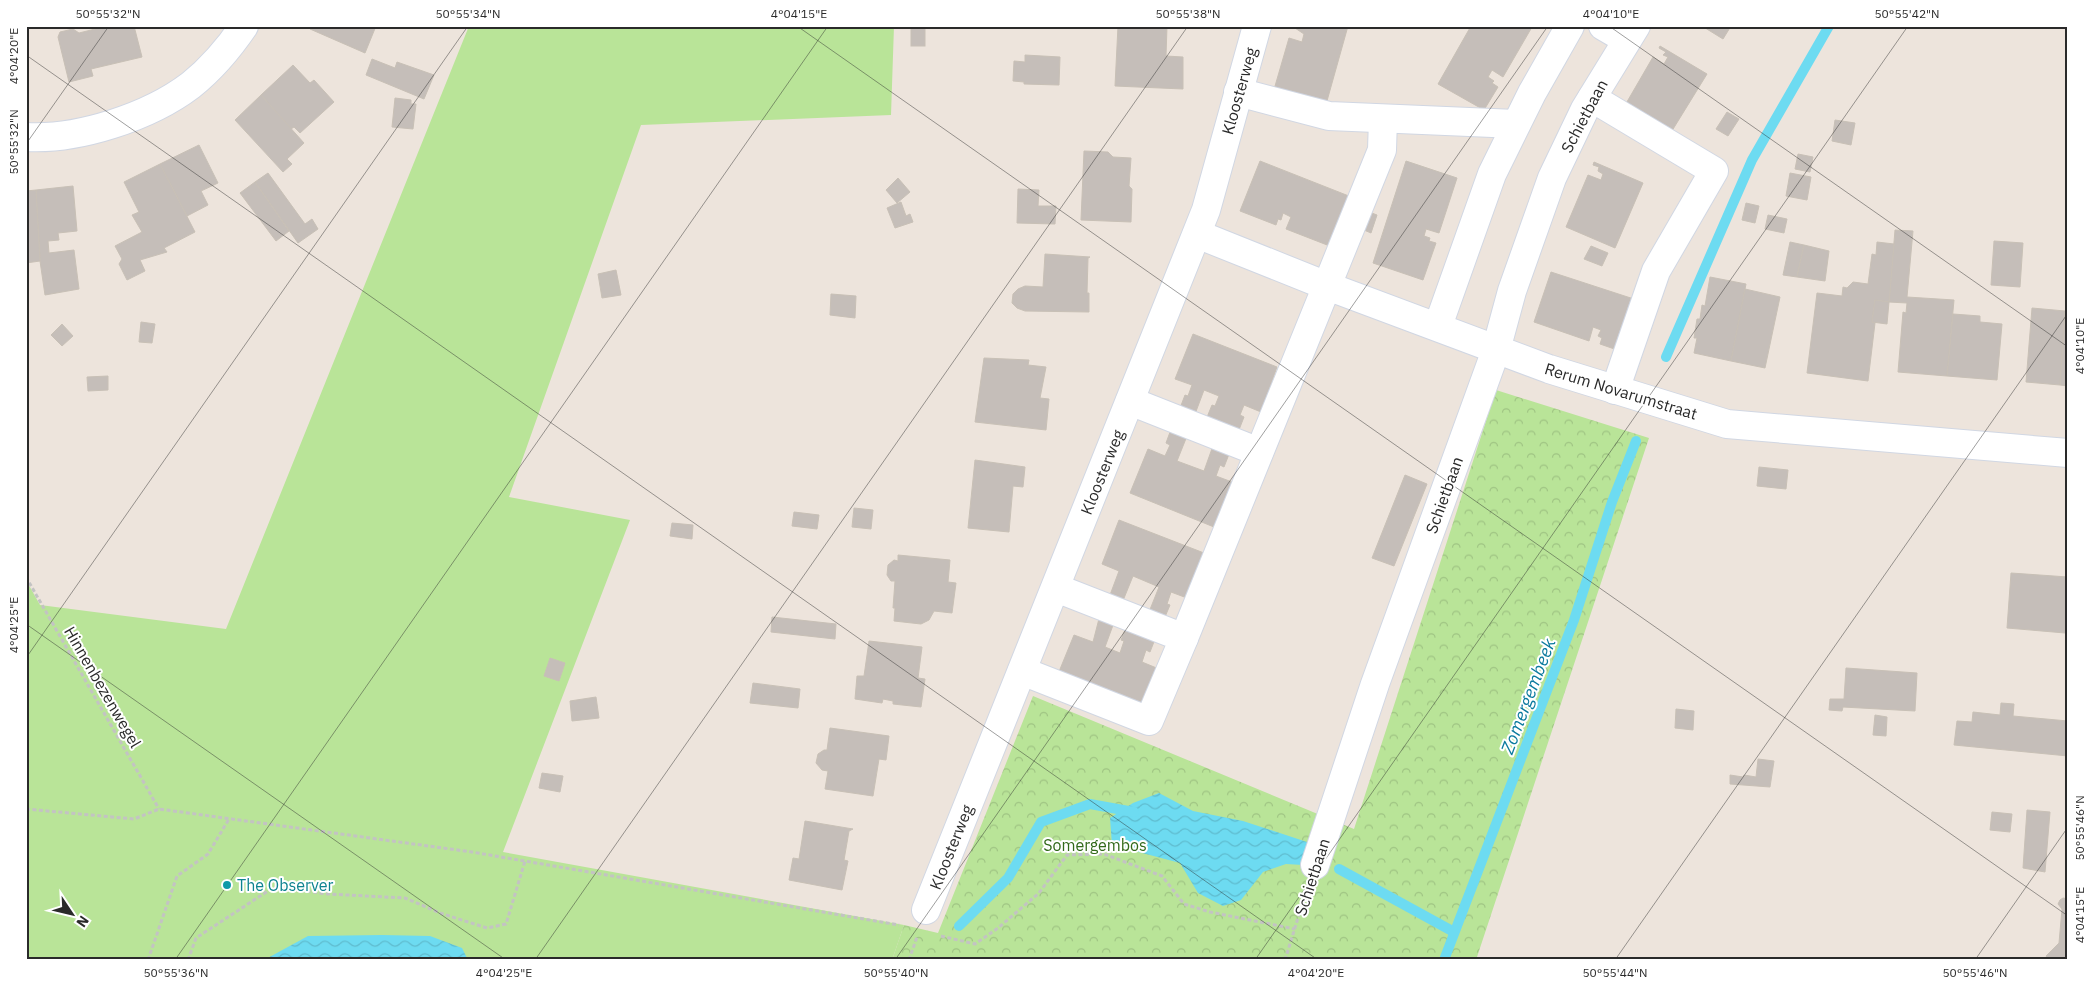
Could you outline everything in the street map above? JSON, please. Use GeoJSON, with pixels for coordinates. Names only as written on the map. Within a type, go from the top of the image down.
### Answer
{"type":"FeatureCollection","features":[{"type":"Feature","properties":{"kind":"street"},"geometry":{"type":"LineString","coordinates":[[26,137],[91,131],[146,112],[190,85],[229,48],[244,26]]}},
{"type":"Feature","properties":{"kind":"street","name":"Kloosterweg"},"geometry":{"type":"LineString","coordinates":[[923,920],[1206,210],[1257,26]]}},
{"type":"Feature","properties":{"kind":"street"},"geometry":{"type":"LineString","coordinates":[[1438,326],[1492,174],[1516,124],[1570,26]]}},
{"type":"Feature","properties":{"kind":"street","name":"Schietbaan"},"geometry":{"type":"LineString","coordinates":[[1319,854],[1376,684],[1496,350],[1512,291],[1552,178],[1592,98],[1632,33],[1603,26]]}},
{"type":"Feature","properties":{"kind":"street"},"geometry":{"type":"LineString","coordinates":[[1238,92],[1329,116],[1382,134],[1516,124]]}},
{"type":"Feature","properties":{"kind":"street"},"geometry":{"type":"LineString","coordinates":[[1592,98],[1714,171],[1656,271],[1615,390]]}},
{"type":"Feature","properties":{"kind":"street"},"geometry":{"type":"LineString","coordinates":[[1022,671],[1149,721],[1327,286],[1382,134]]}},
{"type":"Feature","properties":{"kind":"street","name":"Rerum Novarumstraat"},"geometry":{"type":"LineString","coordinates":[[1196,234],[1496,350],[1615,390],[1726,424],[2068,453]]}},
{"type":"Feature","properties":{"kind":"street"},"geometry":{"type":"LineString","coordinates":[[1130,401],[1259,452]]}},
{"type":"Feature","properties":{"kind":"street"},"geometry":{"type":"LineString","coordinates":[[1056,588],[1184,638]]}},
{"type":"Feature","properties":{"kind":"path","name":"Hinnenbezenwegel"},"geometry":{"type":"LineString","coordinates":[[26,577],[159,809]]}},
{"type":"Feature","properties":{"kind":"path"},"geometry":{"type":"LineString","coordinates":[[26,809],[134,819],[159,809],[472,852],[894,924],[923,920],[975,944],[998,928],[1039,893],[1067,855],[1104,854],[1162,876],[1184,904],[1210,912],[1294,929]]}},
{"type":"Feature","properties":{"kind":"path"},"geometry":{"type":"LineString","coordinates":[[148,960],[176,876],[208,854],[229,819]]}},
{"type":"Feature","properties":{"kind":"path","name":"Schietbaan"},"geometry":{"type":"LineString","coordinates":[[1285,960],[1319,854]]}},
{"type":"Feature","properties":{"kind":"path"},"geometry":{"type":"LineString","coordinates":[[188,960],[196,938],[274,887],[328,894],[405,898],[440,913],[487,928],[506,924],[525,861]]}},
{"type":"Feature","properties":{"kind":"path"},"geometry":{"type":"LineString","coordinates":[[909,960],[923,920]]}},
{"type":"Feature","properties":{"kind":"green space"},"geometry":{"type":"Polygon","coordinates":[[[469,26],[894,26],[891,115],[641,125],[509,497],[630,520],[503,852],[904,925],[892,960],[26,960],[26,580],[40,605],[226,629],[469,26]]]}},
{"type":"Feature","properties":{"kind":"green space","name":"Somergembos"},"geometry":{"type":"Polygon","coordinates":[[[1496,390],[1649,438],[1476,960],[892,960],[904,925],[938,933],[1033,696],[1354,829],[1496,390]]]}},
{"type":"Feature","properties":{"kind":"water"},"geometry":{"type":"Polygon","coordinates":[[[1159,793],[1193,811],[1243,821],[1310,843],[1303,865],[1286,864],[1263,872],[1241,900],[1223,906],[1198,893],[1180,863],[1112,845],[1110,818],[1133,803],[1159,793]]]}},
{"type":"Feature","properties":{"kind":"water"},"geometry":{"type":"Polygon","coordinates":[[[308,936],[430,936],[462,948],[468,960],[264,960],[308,936]]]}},
{"type":"Feature","properties":{"kind":"building"},"geometry":{"type":"Polygon","coordinates":[[[107,26],[134,26],[142,57],[91,69],[93,76],[69,82],[58,37],[60,32],[73,29],[79,33],[107,26]]]}},
{"type":"Feature","properties":{"kind":"building"},"geometry":{"type":"Polygon","coordinates":[[[312,26],[376,26],[365,53],[310,29],[312,26]]]}},
{"type":"Feature","properties":{"kind":"building"},"geometry":{"type":"Polygon","coordinates":[[[911,26],[925,26],[925,46],[911,46],[911,26]]]}},
{"type":"Feature","properties":{"kind":"building"},"geometry":{"type":"Polygon","coordinates":[[[1118,26],[1167,26],[1166,56],[1183,57],[1183,89],[1115,86],[1118,26]]]}},
{"type":"Feature","properties":{"kind":"building"},"geometry":{"type":"Polygon","coordinates":[[[1292,26],[1348,26],[1325,108],[1273,93],[1289,38],[1302,42],[1304,34],[1292,26]]]}},
{"type":"Feature","properties":{"kind":"building"},"geometry":{"type":"Polygon","coordinates":[[[1471,26],[1532,27],[1503,77],[1492,70],[1488,77],[1498,87],[1484,110],[1438,84],[1471,26]]]}},
{"type":"Feature","properties":{"kind":"building"},"geometry":{"type":"Polygon","coordinates":[[[1702,26],[1731,26],[1723,39],[1702,26]]]}},
{"type":"Feature","properties":{"kind":"building"},"geometry":{"type":"Polygon","coordinates":[[[1660,46],[1707,74],[1670,134],[1624,107],[1653,57],[1664,64],[1668,57],[1663,55],[1666,52],[1659,48],[1660,46]]]}},
{"type":"Feature","properties":{"kind":"building"},"geometry":{"type":"Polygon","coordinates":[[[1025,55],[1060,57],[1059,85],[1024,84],[1024,82],[1013,81],[1014,61],[1025,62],[1025,55]]]}},
{"type":"Feature","properties":{"kind":"building"},"geometry":{"type":"Polygon","coordinates":[[[372,59],[395,68],[397,62],[434,75],[424,99],[366,75],[372,59]]]}},
{"type":"Feature","properties":{"kind":"building"},"geometry":{"type":"Polygon","coordinates":[[[293,65],[310,83],[314,80],[334,102],[300,133],[294,127],[291,129],[261,95],[293,65]]]}},
{"type":"Feature","properties":{"kind":"building"},"geometry":{"type":"Polygon","coordinates":[[[261,95],[304,143],[287,159],[292,164],[283,172],[235,120],[261,95]]]}},
{"type":"Feature","properties":{"kind":"building"},"geometry":{"type":"Polygon","coordinates":[[[395,98],[411,100],[411,104],[416,104],[413,129],[392,127],[395,98]]]}},
{"type":"Feature","properties":{"kind":"building"},"geometry":{"type":"Polygon","coordinates":[[[1727,112],[1739,119],[1728,136],[1716,129],[1727,112]]]}},
{"type":"Feature","properties":{"kind":"building"},"geometry":{"type":"Polygon","coordinates":[[[1835,120],[1855,123],[1851,145],[1832,141],[1835,120]]]}},
{"type":"Feature","properties":{"kind":"building"},"geometry":{"type":"Polygon","coordinates":[[[199,145],[218,183],[201,191],[208,205],[187,216],[160,164],[199,145]]]}},
{"type":"Feature","properties":{"kind":"building"},"geometry":{"type":"Polygon","coordinates":[[[1084,151],[1108,152],[1113,157],[1131,158],[1129,186],[1132,189],[1131,222],[1081,220],[1084,151]]]}},
{"type":"Feature","properties":{"kind":"building"},"geometry":{"type":"Polygon","coordinates":[[[1798,154],[1813,157],[1810,172],[1795,169],[1798,154]]]}},
{"type":"Feature","properties":{"kind":"building"},"geometry":{"type":"Polygon","coordinates":[[[1260,161],[1359,200],[1340,250],[1286,229],[1291,217],[1283,213],[1281,220],[1278,219],[1276,225],[1240,211],[1260,161]]]}},
{"type":"Feature","properties":{"kind":"building"},"geometry":{"type":"Polygon","coordinates":[[[1406,161],[1457,178],[1439,233],[1426,229],[1424,236],[1430,238],[1429,241],[1436,243],[1423,280],[1373,263],[1406,161]]]}},
{"type":"Feature","properties":{"kind":"building"},"geometry":{"type":"Polygon","coordinates":[[[1594,162],[1643,183],[1615,248],[1566,227],[1588,175],[1601,180],[1603,174],[1598,171],[1599,167],[1593,165],[1594,162]]]}},
{"type":"Feature","properties":{"kind":"building"},"geometry":{"type":"Polygon","coordinates":[[[160,164],[195,232],[164,248],[167,252],[140,260],[145,271],[127,280],[119,264],[122,259],[115,246],[142,232],[132,215],[139,212],[124,182],[160,164]]]}},
{"type":"Feature","properties":{"kind":"building"},"geometry":{"type":"Polygon","coordinates":[[[268,173],[305,224],[312,219],[318,229],[298,243],[255,182],[268,173]]]}},
{"type":"Feature","properties":{"kind":"building"},"geometry":{"type":"Polygon","coordinates":[[[1790,173],[1811,177],[1807,200],[1786,196],[1790,173]]]}},
{"type":"Feature","properties":{"kind":"building"},"geometry":{"type":"Polygon","coordinates":[[[898,178],[910,192],[897,203],[886,190],[898,178]]]}},
{"type":"Feature","properties":{"kind":"building"},"geometry":{"type":"Polygon","coordinates":[[[255,182],[289,231],[276,241],[240,193],[255,182]]]}},
{"type":"Feature","properties":{"kind":"building"},"geometry":{"type":"Polygon","coordinates":[[[73,186],[77,231],[58,233],[59,240],[48,241],[49,253],[74,250],[79,289],[45,295],[40,261],[36,190],[73,186]]]}},
{"type":"Feature","properties":{"kind":"building"},"geometry":{"type":"Polygon","coordinates":[[[1018,189],[1039,190],[1038,206],[1056,206],[1055,224],[1017,223],[1018,189]]]}},
{"type":"Feature","properties":{"kind":"building"},"geometry":{"type":"Polygon","coordinates":[[[36,190],[40,261],[26,263],[26,191],[36,190]]]}},
{"type":"Feature","properties":{"kind":"building"},"geometry":{"type":"Polygon","coordinates":[[[901,202],[906,216],[910,214],[913,222],[895,228],[887,208],[901,202]]]}},
{"type":"Feature","properties":{"kind":"building"},"geometry":{"type":"Polygon","coordinates":[[[1746,203],[1759,206],[1755,223],[1742,220],[1746,203]]]}},
{"type":"Feature","properties":{"kind":"building"},"geometry":{"type":"Polygon","coordinates":[[[1364,210],[1377,215],[1371,233],[1357,227],[1364,210]]]}},
{"type":"Feature","properties":{"kind":"building"},"geometry":{"type":"Polygon","coordinates":[[[1768,215],[1787,219],[1784,233],[1765,229],[1768,215]]]}},
{"type":"Feature","properties":{"kind":"building"},"geometry":{"type":"Polygon","coordinates":[[[1895,230],[1913,231],[1907,297],[1954,300],[1947,376],[1898,372],[1903,312],[1906,313],[1907,303],[1889,302],[1895,230]]]}},
{"type":"Feature","properties":{"kind":"building"},"geometry":{"type":"Polygon","coordinates":[[[1994,241],[2023,243],[2020,287],[1991,285],[1994,241]]]}},
{"type":"Feature","properties":{"kind":"building"},"geometry":{"type":"Polygon","coordinates":[[[1790,242],[1804,245],[1797,277],[1783,275],[1790,242]]]}},
{"type":"Feature","properties":{"kind":"building"},"geometry":{"type":"Polygon","coordinates":[[[1877,242],[1894,244],[1889,302],[1875,300],[1872,322],[1875,323],[1868,381],[1807,373],[1817,293],[1842,296],[1843,287],[1847,288],[1853,282],[1868,284],[1872,254],[1876,255],[1877,242]]]}},
{"type":"Feature","properties":{"kind":"building"},"geometry":{"type":"Polygon","coordinates":[[[1804,245],[1829,251],[1825,281],[1797,277],[1804,245]]]}},
{"type":"Feature","properties":{"kind":"building"},"geometry":{"type":"Polygon","coordinates":[[[1591,246],[1608,253],[1602,266],[1584,259],[1591,246]]]}},
{"type":"Feature","properties":{"kind":"building"},"geometry":{"type":"Polygon","coordinates":[[[1045,254],[1090,257],[1088,258],[1087,293],[1089,293],[1089,312],[1025,311],[1017,308],[1012,303],[1013,294],[1018,289],[1025,286],[1043,287],[1045,254]]]}},
{"type":"Feature","properties":{"kind":"building"},"geometry":{"type":"Polygon","coordinates":[[[616,270],[621,295],[602,298],[598,274],[616,270]]]}},
{"type":"Feature","properties":{"kind":"building"},"geometry":{"type":"Polygon","coordinates":[[[1551,272],[1643,302],[1626,353],[1600,344],[1602,338],[1598,336],[1601,330],[1593,327],[1589,341],[1534,322],[1551,272]]]}},
{"type":"Feature","properties":{"kind":"building"},"geometry":{"type":"Polygon","coordinates":[[[1710,277],[1746,284],[1731,361],[1694,353],[1697,338],[1694,338],[1697,319],[1700,319],[1702,305],[1705,306],[1710,277]]]}},
{"type":"Feature","properties":{"kind":"building"},"geometry":{"type":"Polygon","coordinates":[[[1745,289],[1780,297],[1765,368],[1731,361],[1745,289]]]}},
{"type":"Feature","properties":{"kind":"building"},"geometry":{"type":"Polygon","coordinates":[[[831,294],[856,296],[855,318],[830,315],[831,294]]]}},
{"type":"Feature","properties":{"kind":"building"},"geometry":{"type":"Polygon","coordinates":[[[1875,300],[1889,302],[1887,324],[1872,322],[1875,300]]]}},
{"type":"Feature","properties":{"kind":"building"},"geometry":{"type":"Polygon","coordinates":[[[2032,308],[2065,311],[2060,385],[2026,382],[2032,308]]]}},
{"type":"Feature","properties":{"kind":"building"},"geometry":{"type":"Polygon","coordinates":[[[2065,311],[2068,311],[2068,386],[2060,385],[2065,311]]]}},
{"type":"Feature","properties":{"kind":"building"},"geometry":{"type":"Polygon","coordinates":[[[1953,314],[1980,316],[1980,322],[2002,324],[1997,380],[1947,376],[1953,314]]]}},
{"type":"Feature","properties":{"kind":"building"},"geometry":{"type":"Polygon","coordinates":[[[141,322],[155,324],[152,343],[139,342],[141,322]]]}},
{"type":"Feature","properties":{"kind":"building"},"geometry":{"type":"Polygon","coordinates":[[[62,324],[73,336],[62,346],[51,335],[62,324]]]}},
{"type":"Feature","properties":{"kind":"building"},"geometry":{"type":"Polygon","coordinates":[[[1193,334],[1277,367],[1261,412],[1244,405],[1240,415],[1244,417],[1235,440],[1203,427],[1212,405],[1215,406],[1219,396],[1204,390],[1192,422],[1177,416],[1185,395],[1188,396],[1192,385],[1175,379],[1193,334]]]}},
{"type":"Feature","properties":{"kind":"building"},"geometry":{"type":"Polygon","coordinates":[[[984,358],[1029,360],[1028,365],[1046,367],[1040,398],[1049,399],[1046,430],[975,422],[984,358]]]}},
{"type":"Feature","properties":{"kind":"building"},"geometry":{"type":"Polygon","coordinates":[[[108,376],[108,390],[88,391],[87,377],[108,376]]]}},
{"type":"Feature","properties":{"kind":"building"},"geometry":{"type":"Polygon","coordinates":[[[1173,424],[1189,431],[1177,461],[1204,471],[1214,443],[1231,449],[1224,467],[1220,465],[1216,476],[1232,482],[1214,527],[1130,493],[1148,449],[1165,456],[1170,445],[1166,443],[1173,424]]]}},
{"type":"Feature","properties":{"kind":"building"},"geometry":{"type":"Polygon","coordinates":[[[975,460],[1025,467],[1023,487],[1013,486],[1009,532],[968,528],[975,460]]]}},
{"type":"Feature","properties":{"kind":"building"},"geometry":{"type":"Polygon","coordinates":[[[1759,467],[1788,470],[1786,489],[1757,486],[1759,467]]]}},
{"type":"Feature","properties":{"kind":"building"},"geometry":{"type":"Polygon","coordinates":[[[1405,475],[1427,484],[1394,566],[1372,558],[1405,475]]]}},
{"type":"Feature","properties":{"kind":"building"},"geometry":{"type":"Polygon","coordinates":[[[854,508],[873,510],[871,529],[852,527],[854,508]]]}},
{"type":"Feature","properties":{"kind":"building"},"geometry":{"type":"Polygon","coordinates":[[[794,512],[819,515],[817,529],[792,526],[794,512]]]}},
{"type":"Feature","properties":{"kind":"building"},"geometry":{"type":"Polygon","coordinates":[[[1119,520],[1204,553],[1187,598],[1171,592],[1167,604],[1170,605],[1162,624],[1147,617],[1159,587],[1133,576],[1120,608],[1107,603],[1119,571],[1102,564],[1119,520]]]}},
{"type":"Feature","properties":{"kind":"building"},"geometry":{"type":"Polygon","coordinates":[[[672,523],[693,525],[692,539],[670,536],[672,523]]]}},
{"type":"Feature","properties":{"kind":"building"},"geometry":{"type":"Polygon","coordinates":[[[898,555],[950,560],[948,582],[956,583],[952,613],[934,611],[929,620],[921,624],[894,621],[895,581],[891,581],[887,575],[888,565],[894,560],[898,561],[898,555]]]}},
{"type":"Feature","properties":{"kind":"building"},"geometry":{"type":"Polygon","coordinates":[[[2011,573],[2068,577],[2065,633],[2007,628],[2011,573]]]}},
{"type":"Feature","properties":{"kind":"building"},"geometry":{"type":"Polygon","coordinates":[[[1101,611],[1116,617],[1105,647],[1120,653],[1124,641],[1121,640],[1128,622],[1157,634],[1150,652],[1146,650],[1142,662],[1159,669],[1141,713],[1056,679],[1074,635],[1093,642],[1101,611]]]}},
{"type":"Feature","properties":{"kind":"building"},"geometry":{"type":"Polygon","coordinates":[[[772,617],[836,624],[835,639],[771,632],[772,617]]]}},
{"type":"Feature","properties":{"kind":"building"},"geometry":{"type":"Polygon","coordinates":[[[869,641],[922,647],[918,678],[925,679],[921,707],[893,704],[893,701],[883,699],[882,703],[855,699],[857,676],[864,676],[869,641]]]}},
{"type":"Feature","properties":{"kind":"building"},"geometry":{"type":"Polygon","coordinates":[[[550,658],[565,663],[559,681],[544,676],[550,658]]]}},
{"type":"Feature","properties":{"kind":"building"},"geometry":{"type":"Polygon","coordinates":[[[1846,668],[1917,673],[1915,711],[1843,707],[1842,711],[1829,710],[1830,699],[1844,699],[1846,668]]]}},
{"type":"Feature","properties":{"kind":"building"},"geometry":{"type":"Polygon","coordinates":[[[753,683],[800,689],[798,708],[750,703],[753,683]]]}},
{"type":"Feature","properties":{"kind":"building"},"geometry":{"type":"Polygon","coordinates":[[[596,697],[599,718],[572,721],[570,701],[596,697]]]}},
{"type":"Feature","properties":{"kind":"building"},"geometry":{"type":"Polygon","coordinates":[[[2001,703],[2014,704],[2013,716],[2068,721],[2068,756],[1954,745],[1957,721],[1972,722],[1973,712],[2000,715],[2001,703]]]}},
{"type":"Feature","properties":{"kind":"building"},"geometry":{"type":"Polygon","coordinates":[[[1676,709],[1694,711],[1693,730],[1675,728],[1676,709]]]}},
{"type":"Feature","properties":{"kind":"building"},"geometry":{"type":"Polygon","coordinates":[[[1875,715],[1887,717],[1886,736],[1873,735],[1875,715]]]}},
{"type":"Feature","properties":{"kind":"building"},"geometry":{"type":"Polygon","coordinates":[[[830,728],[889,736],[886,760],[879,759],[873,796],[825,789],[828,771],[822,770],[816,763],[818,754],[827,750],[830,728]]]}},
{"type":"Feature","properties":{"kind":"building"},"geometry":{"type":"Polygon","coordinates":[[[1758,759],[1774,761],[1770,787],[1730,784],[1730,775],[1756,777],[1758,759]]]}},
{"type":"Feature","properties":{"kind":"building"},"geometry":{"type":"Polygon","coordinates":[[[542,773],[563,776],[560,792],[539,788],[542,773]]]}},
{"type":"Feature","properties":{"kind":"building"},"geometry":{"type":"Polygon","coordinates":[[[2027,810],[2050,812],[2045,872],[2023,868],[2027,810]]]}},
{"type":"Feature","properties":{"kind":"building"},"geometry":{"type":"Polygon","coordinates":[[[1992,812],[2012,814],[2010,832],[1990,830],[1992,812]]]}},
{"type":"Feature","properties":{"kind":"building"},"geometry":{"type":"Polygon","coordinates":[[[805,821],[853,829],[849,831],[844,860],[848,861],[842,890],[789,880],[793,858],[799,859],[805,821]]]}},
{"type":"Feature","properties":{"kind":"building"},"geometry":{"type":"Polygon","coordinates":[[[2063,898],[2068,899],[2068,960],[2049,960],[2046,956],[2059,943],[2062,909],[2058,904],[2063,898]]]}},
{"type":"Feature","properties":{"kind":"waterway"},"geometry":{"type":"LineString","coordinates":[[1666,357],[1752,160],[1829,26]]}},
{"type":"Feature","properties":{"kind":"waterway","name":"Zomergembeek"},"geometry":{"type":"LineString","coordinates":[[1444,960],[1574,620],[1612,502],[1636,441]]}},
{"type":"Feature","properties":{"kind":"waterway"},"geometry":{"type":"LineString","coordinates":[[959,926],[1008,878],[1041,822],[1090,804],[1134,812]]}},
{"type":"Feature","properties":{"kind":"waterway"},"geometry":{"type":"LineString","coordinates":[[1339,869],[1454,932]]}},
{"type":"Feature","properties":{"kind":"place","name":"The Observer"},"geometry":{"type":"Point","coordinates":[227,885]}}]}
